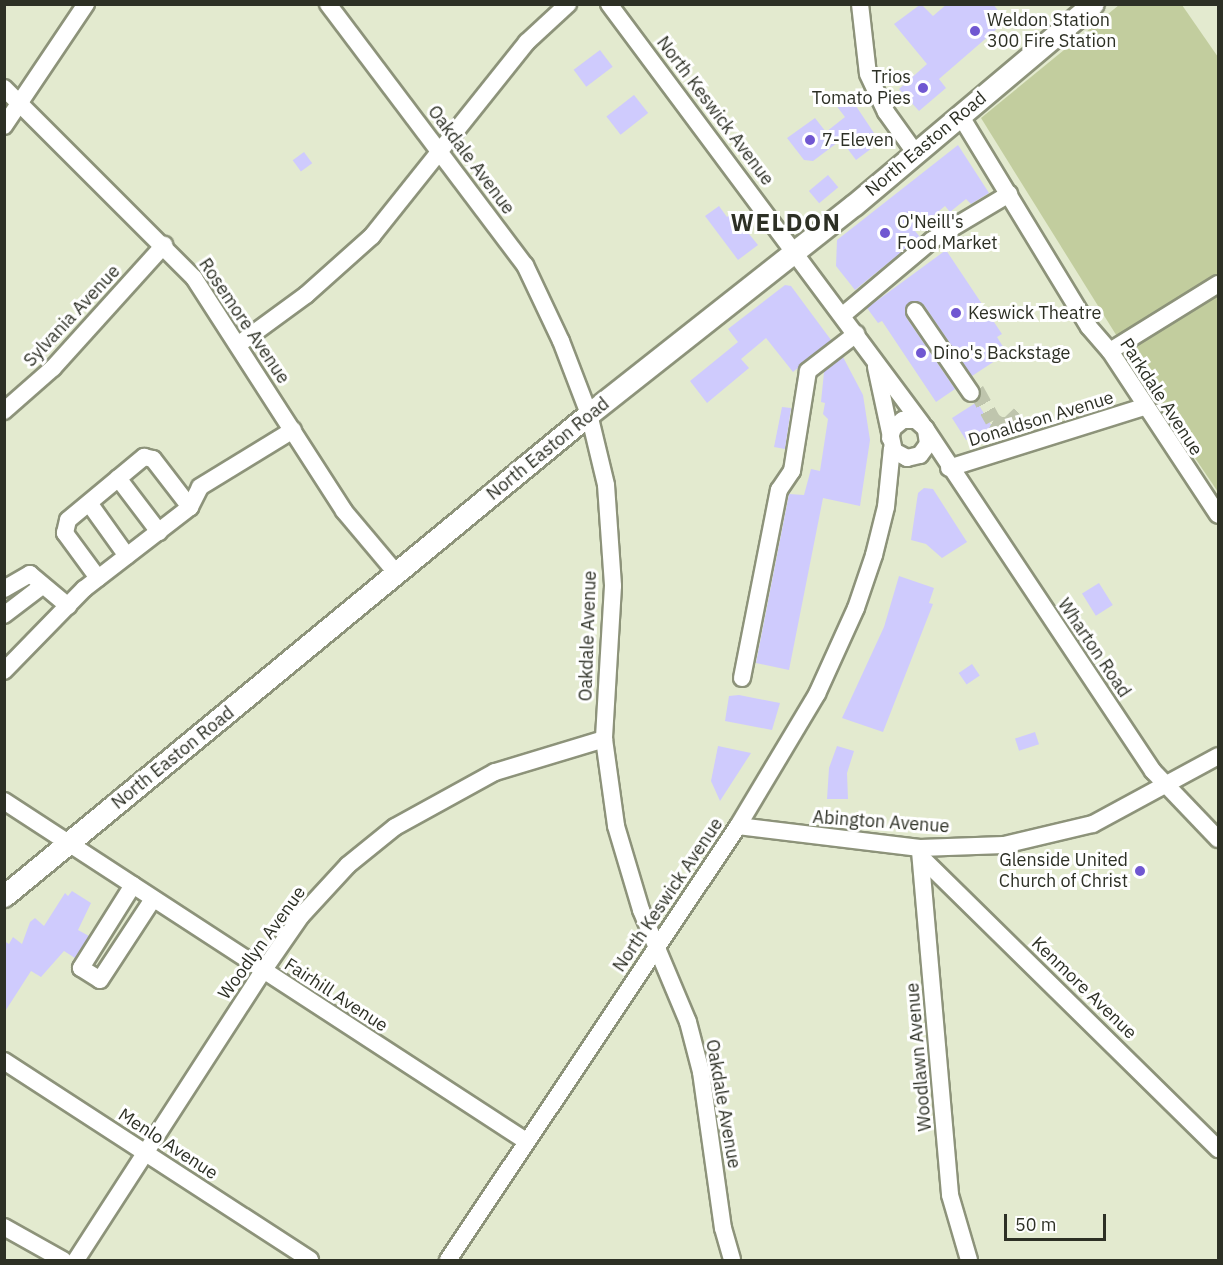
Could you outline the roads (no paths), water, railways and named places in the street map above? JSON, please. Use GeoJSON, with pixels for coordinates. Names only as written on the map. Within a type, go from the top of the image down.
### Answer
{"type":"FeatureCollection","features":[{"type":"Feature","properties":{"kind":"main road","name":"North Easton Road"},"geometry":{"type":"LineString","coordinates":[[4,896],[589,414],[795,249],[854,205],[914,151],[1093,4]]}},
{"type":"Feature","properties":{"kind":"street"},"geometry":{"type":"LineString","coordinates":[[4,126],[86,4]]}},
{"type":"Feature","properties":{"kind":"street","name":"Oakdale Avenue"},"geometry":{"type":"LineString","coordinates":[[328,4],[525,265],[561,340],[589,414],[606,485],[613,586],[604,739],[616,826],[641,909],[688,1022],[701,1072],[723,1228],[732,1260]]}},
{"type":"Feature","properties":{"kind":"street"},"geometry":{"type":"LineString","coordinates":[[239,344],[306,295],[372,236],[527,42],[568,4]]}},
{"type":"Feature","properties":{"kind":"street","name":"North Keswick Avenue"},"geometry":{"type":"LineString","coordinates":[[448,1260],[738,826],[826,675],[856,608],[898,481],[928,444],[924,426],[795,249],[609,4]]}},
{"type":"Feature","properties":{"kind":"street"},"geometry":{"type":"LineString","coordinates":[[860,4],[868,74],[886,112],[914,151]]}},
{"type":"Feature","properties":{"kind":"street","name":"Rosemore Avenue"},"geometry":{"type":"LineString","coordinates":[[4,88],[164,245],[194,278],[239,344],[344,511],[396,574]]}},
{"type":"Feature","properties":{"kind":"street","name":"Parkdale Avenue"},"geometry":{"type":"LineString","coordinates":[[960,114],[1089,327],[1110,351],[1144,407],[1218,515]]}},
{"type":"Feature","properties":{"kind":"street"},"geometry":{"type":"LineString","coordinates":[[843,315],[932,240],[1009,194]]}},
{"type":"Feature","properties":{"kind":"street","name":"Sylvania Avenue"},"geometry":{"type":"LineString","coordinates":[[4,411],[54,368],[164,245]]}},
{"type":"Feature","properties":{"kind":"street"},"geometry":{"type":"LineString","coordinates":[[1110,351],[1218,284]]}},
{"type":"Feature","properties":{"kind":"street"},"geometry":{"type":"LineString","coordinates":[[915,311],[971,393]]}},
{"type":"Feature","properties":{"kind":"street"},"geometry":{"type":"LineString","coordinates":[[742,678],[779,490],[792,471],[808,372],[856,333]]}},
{"type":"Feature","properties":{"kind":"street","name":"North Keswick Avenue"},"geometry":{"type":"LineString","coordinates":[[873,359],[884,392],[890,442],[880,530]]}},
{"type":"Feature","properties":{"kind":"street","name":"Donaldson Avenue"},"geometry":{"type":"LineString","coordinates":[[949,468],[1144,407]]}},
{"type":"Feature","properties":{"kind":"street"},"geometry":{"type":"LineString","coordinates":[[924,426],[903,420],[895,425],[890,442],[902,457],[932,458],[949,468]]}},
{"type":"Feature","properties":{"kind":"street","name":"Wharton Road"},"geometry":{"type":"LineString","coordinates":[[924,426],[949,468],[1153,771],[1218,839]]}},
{"type":"Feature","properties":{"kind":"street"},"geometry":{"type":"LineString","coordinates":[[4,671],[98,579],[190,507],[200,487],[293,430]]}},
{"type":"Feature","properties":{"kind":"street"},"geometry":{"type":"LineString","coordinates":[[98,579],[65,533],[68,520],[144,457],[153,459],[190,507]]}},
{"type":"Feature","properties":{"kind":"street"},"geometry":{"type":"LineString","coordinates":[[118,478],[159,532]]}},
{"type":"Feature","properties":{"kind":"street"},"geometry":{"type":"LineString","coordinates":[[89,503],[127,556]]}},
{"type":"Feature","properties":{"kind":"street"},"geometry":{"type":"LineString","coordinates":[[4,589],[26,573],[68,606]]}},
{"type":"Feature","properties":{"kind":"street"},"geometry":{"type":"LineString","coordinates":[[4,615],[42,586]]}},
{"type":"Feature","properties":{"kind":"street","name":"Woodlyn Avenue"},"geometry":{"type":"LineString","coordinates":[[76,1260],[263,971],[309,907],[348,865],[395,827],[495,772],[604,739]]}},
{"type":"Feature","properties":{"kind":"street","name":"Abington Avenue"},"geometry":{"type":"LineString","coordinates":[[738,826],[920,853],[1004,845],[1093,824],[1167,786],[1218,756]]}},
{"type":"Feature","properties":{"kind":"street","name":"Fairhill Avenue"},"geometry":{"type":"LineString","coordinates":[[4,801],[526,1141]]}},
{"type":"Feature","properties":{"kind":"street","name":"Kenmore Avenue"},"geometry":{"type":"LineString","coordinates":[[920,853],[1218,1149]]}},
{"type":"Feature","properties":{"kind":"street","name":"Woodlawn Avenue"},"geometry":{"type":"LineString","coordinates":[[920,853],[950,1195],[969,1260]]}},
{"type":"Feature","properties":{"kind":"street"},"geometry":{"type":"LineString","coordinates":[[133,885],[81,968],[100,980],[153,898]]}},
{"type":"Feature","properties":{"kind":"street","name":"Menlo Avenue"},"geometry":{"type":"LineString","coordinates":[[4,1061],[310,1260]]}},
{"type":"Feature","properties":{"kind":"street"},"geometry":{"type":"LineString","coordinates":[[4,1227],[63,1260]]}},
{"type":"Feature","properties":{"kind":"tunnel"},"geometry":{"type":"LineString","coordinates":[[976,390],[993,421],[1000,425],[1008,425],[1023,411]]}},
{"type":"Feature","properties":{"kind":"place","name":"Weldon Station 300 Fire Station"},"geometry":{"type":"Point","coordinates":[975,31]}},
{"type":"Feature","properties":{"kind":"place","name":"Trios Tomato Pies"},"geometry":{"type":"Point","coordinates":[923,88]}},
{"type":"Feature","properties":{"kind":"place","name":"7-Eleven"},"geometry":{"type":"Point","coordinates":[810,140]}},
{"type":"Feature","properties":{"kind":"place","name":"O'Neill's Food Market"},"geometry":{"type":"Point","coordinates":[885,233]}},
{"type":"Feature","properties":{"kind":"place","name":"Keswick Theatre"},"geometry":{"type":"Point","coordinates":[956,313]}},
{"type":"Feature","properties":{"kind":"place","name":"Dino's Backstage"},"geometry":{"type":"Point","coordinates":[921,353]}},
{"type":"Feature","properties":{"kind":"place","name":"Glenside United Church of Christ"},"geometry":{"type":"Point","coordinates":[1140,871]}},
{"type":"Feature","properties":{"kind":"district","name":"WELDON"},"geometry":{"type":"Point","coordinates":[786,223]}}]}
